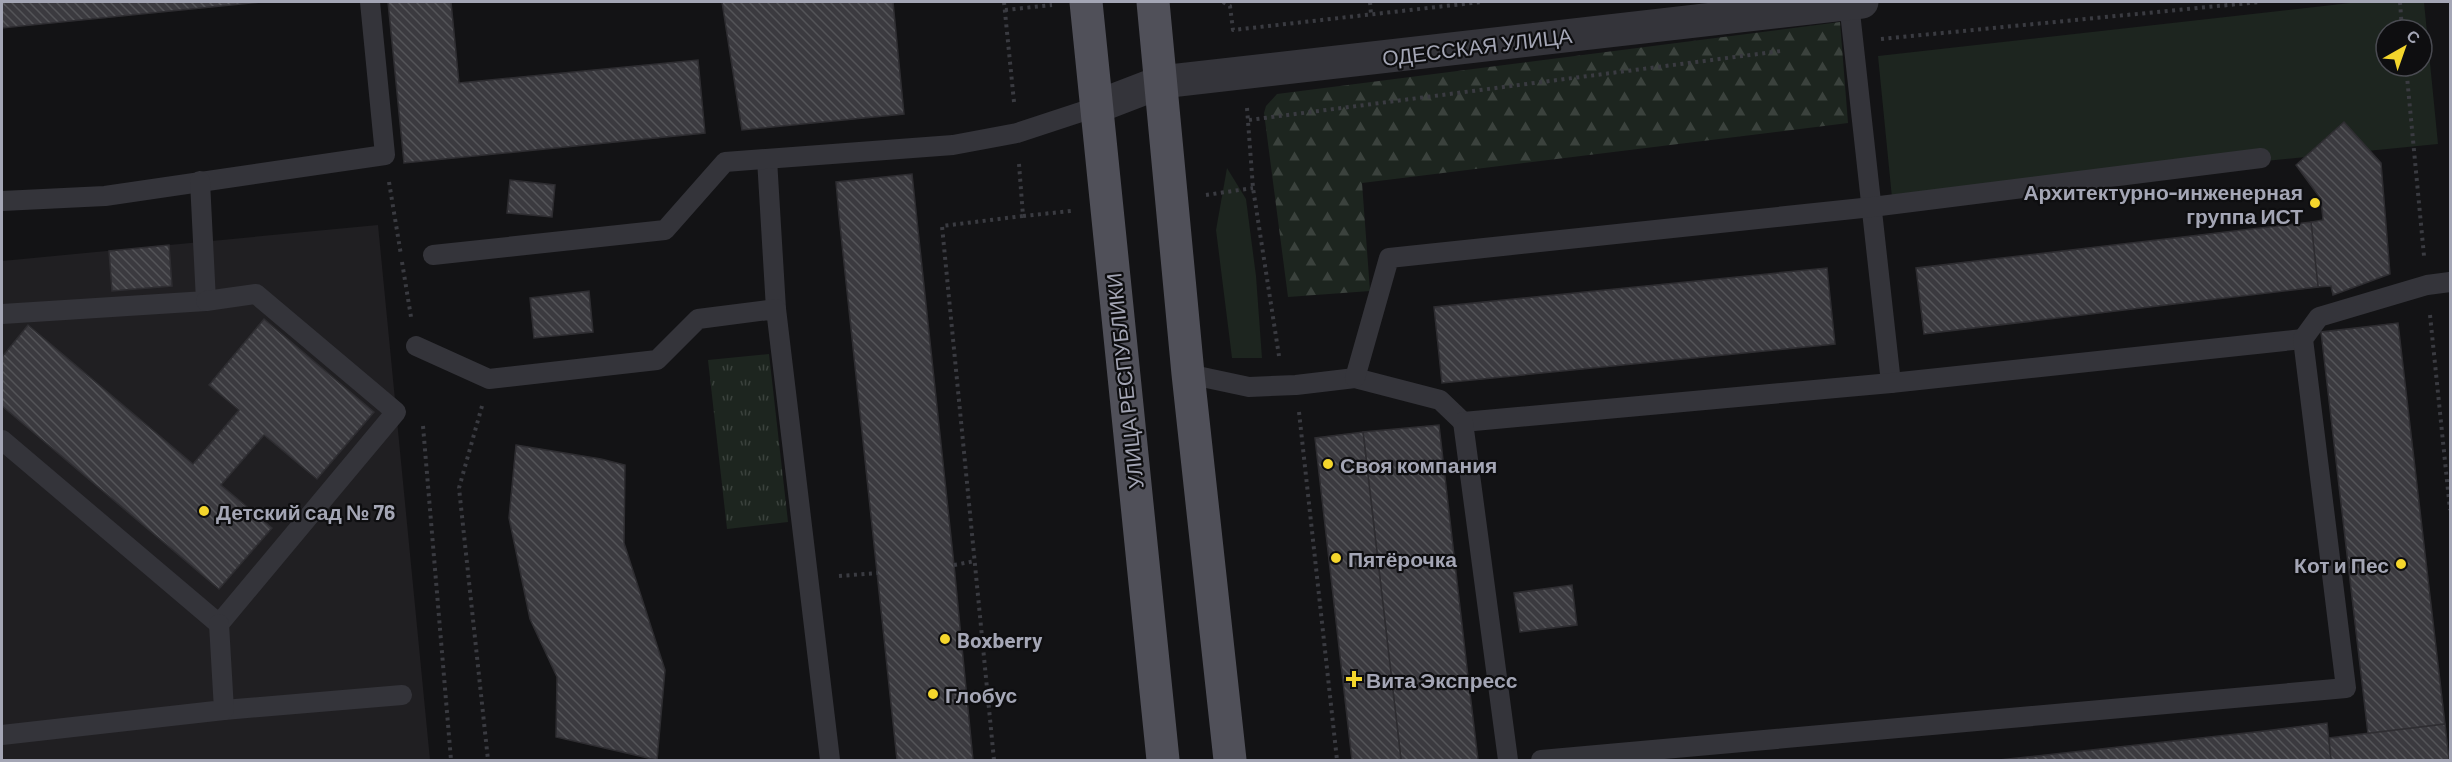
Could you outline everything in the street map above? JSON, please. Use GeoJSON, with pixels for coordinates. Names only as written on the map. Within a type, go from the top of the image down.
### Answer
{"type":"FeatureCollection","features":[{"type":"Feature","properties":{"kind":"main road","name":"УЛИЦА РЕСПУБЛИКИ"},"geometry":{"type":"LineString","coordinates":[[1086,2],[1163,760]]}},
{"type":"Feature","properties":{"kind":"main road"},"geometry":{"type":"LineString","coordinates":[[1153,2],[1188,374],[1230,760]]}},
{"type":"Feature","properties":{"kind":"street","name":"ОДЕССКАЯ УЛИЦА"},"geometry":{"type":"LineString","coordinates":[[1096,106],[1161,82],[1856,2]]}},
{"type":"Feature","properties":{"kind":"lane"},"geometry":{"type":"LineString","coordinates":[[2,201],[105,196],[385,155],[370,2]]}},
{"type":"Feature","properties":{"kind":"lane"},"geometry":{"type":"LineString","coordinates":[[1856,2],[1853,42],[1891,383]]}},
{"type":"Feature","properties":{"kind":"lane"},"geometry":{"type":"LineString","coordinates":[[433,255],[665,230],[725,162],[953,145],[1017,132],[1096,106]]}},
{"type":"Feature","properties":{"kind":"lane"},"geometry":{"type":"LineString","coordinates":[[1355,378],[1389,258],[1872,207],[2261,158]]}},
{"type":"Feature","properties":{"kind":"lane"},"geometry":{"type":"LineString","coordinates":[[767,159],[776,309],[830,760]]}},
{"type":"Feature","properties":{"kind":"lane"},"geometry":{"type":"LineString","coordinates":[[200,181],[206,301]]}},
{"type":"Feature","properties":{"kind":"lane"},"geometry":{"type":"LineString","coordinates":[[1541,760],[2346,688],[2303,339],[2319,317],[2427,285],[2451,282]]}},
{"type":"Feature","properties":{"kind":"lane"},"geometry":{"type":"LineString","coordinates":[[2,315],[206,301],[256,294],[396,412],[219,624],[224,710]]}},
{"type":"Feature","properties":{"kind":"lane"},"geometry":{"type":"LineString","coordinates":[[416,346],[489,379],[657,360],[698,319],[776,309]]}},
{"type":"Feature","properties":{"kind":"lane"},"geometry":{"type":"LineString","coordinates":[[1463,422],[1891,383],[2303,339]]}},
{"type":"Feature","properties":{"kind":"lane"},"geometry":{"type":"LineString","coordinates":[[1188,374],[1249,387],[1296,385],[1355,378],[1440,399],[1463,422],[1508,760]]}},
{"type":"Feature","properties":{"kind":"lane"},"geometry":{"type":"LineString","coordinates":[[2,440],[219,624]]}},
{"type":"Feature","properties":{"kind":"lane"},"geometry":{"type":"LineString","coordinates":[[2,735],[224,710],[402,695]]}},
{"type":"Feature","properties":{"kind":"path"},"geometry":{"type":"LineString","coordinates":[[1004,2],[1023,216]]}},
{"type":"Feature","properties":{"kind":"path"},"geometry":{"type":"LineString","coordinates":[[1005,10],[1055,5],[1055,2]]}},
{"type":"Feature","properties":{"kind":"path"},"geometry":{"type":"LineString","coordinates":[[1223,2],[1230,3],[1233,30],[1481,2]]}},
{"type":"Feature","properties":{"kind":"path"},"geometry":{"type":"LineString","coordinates":[[1370,2],[1371,14]]}},
{"type":"Feature","properties":{"kind":"path"},"geometry":{"type":"LineString","coordinates":[[1853,42],[2259,2]]}},
{"type":"Feature","properties":{"kind":"path"},"geometry":{"type":"LineString","coordinates":[[2400,2],[2401,18]]}},
{"type":"Feature","properties":{"kind":"path"},"geometry":{"type":"LineString","coordinates":[[1337,760],[1296,385],[1279,356],[1253,188],[1249,120],[1782,51]]}},
{"type":"Feature","properties":{"kind":"path"},"geometry":{"type":"LineString","coordinates":[[385,155],[416,346]]}},
{"type":"Feature","properties":{"kind":"path"},"geometry":{"type":"LineString","coordinates":[[994,760],[942,226],[1107,207]]}},
{"type":"Feature","properties":{"kind":"path"},"geometry":{"type":"LineString","coordinates":[[488,760],[459,488],[489,379]]}},
{"type":"Feature","properties":{"kind":"path"},"geometry":{"type":"LineString","coordinates":[[422,417],[451,760]]}},
{"type":"Feature","properties":{"kind":"path"},"geometry":{"type":"LineString","coordinates":[[954,565],[975,561]]}},
{"type":"Feature","properties":{"kind":"path"},"geometry":{"type":"LineString","coordinates":[[808,579],[878,573]]}},
{"type":"Feature","properties":{"kind":"shaded area","name":"Детский сад № 76"},"geometry":{"type":"Polygon","coordinates":[[[378,225],[430,760],[2,760],[2,261],[378,225]]]}},
{"type":"Feature","properties":{"kind":"green space"},"geometry":{"type":"Polygon","coordinates":[[[2359,2],[2424,2],[2426,18],[2374,18],[2374,78],[2431,78],[2438,144],[1892,198],[1878,56],[2359,2]]]}},
{"type":"Feature","properties":{"kind":"green space"},"geometry":{"type":"Polygon","coordinates":[[[1840,22],[1848,123],[1362,183],[1370,291],[1288,297],[1264,113],[1266,106],[1277,94],[1840,22]]]}},
{"type":"Feature","properties":{"kind":"green space"},"geometry":{"type":"Polygon","coordinates":[[[1227,168],[1246,199],[1256,276],[1262,358],[1232,358],[1216,230],[1227,168]]]}},
{"type":"Feature","properties":{"kind":"green space"},"geometry":{"type":"Polygon","coordinates":[[[769,354],[788,522],[727,529],[708,360],[769,354]]]}},
{"type":"Feature","properties":{"kind":"building"},"geometry":{"type":"Polygon","coordinates":[[[2,2],[261,2],[2,28],[2,2]]]}},
{"type":"Feature","properties":{"kind":"building"},"geometry":{"type":"Polygon","coordinates":[[[388,2],[451,2],[459,83],[698,60],[705,133],[404,163],[388,2]]]}},
{"type":"Feature","properties":{"kind":"building"},"geometry":{"type":"Polygon","coordinates":[[[722,2],[893,2],[904,114],[742,130],[722,2]]]}},
{"type":"Feature","properties":{"kind":"building"},"geometry":{"type":"Polygon","coordinates":[[[2344,122],[2381,163],[2390,274],[2333,295],[2331,286],[2318,287],[2311,222],[2323,220],[2321,199],[2296,165],[2344,122]]]}},
{"type":"Feature","properties":{"kind":"building"},"geometry":{"type":"Polygon","coordinates":[[[912,174],[973,760],[897,760],[839,216],[836,182],[912,174]]]}},
{"type":"Feature","properties":{"kind":"building"},"geometry":{"type":"Polygon","coordinates":[[[510,180],[555,185],[552,217],[507,213],[510,180]]]}},
{"type":"Feature","properties":{"kind":"building"},"geometry":{"type":"Polygon","coordinates":[[[2311,222],[2318,287],[1924,334],[1916,268],[2311,222]]]}},
{"type":"Feature","properties":{"kind":"building"},"geometry":{"type":"Polygon","coordinates":[[[169,245],[172,286],[112,291],[109,251],[169,245]]]}},
{"type":"Feature","properties":{"kind":"building"},"geometry":{"type":"Polygon","coordinates":[[[1827,268],[1835,344],[1442,383],[1434,307],[1827,268]]]}},
{"type":"Feature","properties":{"kind":"building"},"geometry":{"type":"Polygon","coordinates":[[[589,291],[593,332],[534,338],[530,298],[589,291]]]}},
{"type":"Feature","properties":{"kind":"building"},"geometry":{"type":"Polygon","coordinates":[[[264,319],[374,412],[317,479],[264,435],[221,485],[272,528],[219,589],[2,406],[2,357],[28,325],[193,464],[239,410],[209,385],[264,319]]]}},
{"type":"Feature","properties":{"kind":"building"},"geometry":{"type":"Polygon","coordinates":[[[2398,323],[2445,724],[2368,734],[2321,332],[2398,323]]]}},
{"type":"Feature","properties":{"kind":"building"},"geometry":{"type":"Polygon","coordinates":[[[1439,425],[1478,760],[1401,760],[1363,432],[1439,425]]]}},
{"type":"Feature","properties":{"kind":"building"},"geometry":{"type":"Polygon","coordinates":[[[1363,432],[1401,760],[1352,760],[1315,438],[1363,432]]]}},
{"type":"Feature","properties":{"kind":"building"},"geometry":{"type":"Polygon","coordinates":[[[516,445],[625,465],[624,543],[665,670],[657,760],[556,737],[557,677],[530,619],[509,518],[516,445]]]}},
{"type":"Feature","properties":{"kind":"building"},"geometry":{"type":"Polygon","coordinates":[[[1572,585],[1577,625],[1520,632],[1514,593],[1572,585]]]}},
{"type":"Feature","properties":{"kind":"building"},"geometry":{"type":"Polygon","coordinates":[[[2327,723],[2331,760],[1999,760],[2264,731],[2327,723]]]}},
{"type":"Feature","properties":{"kind":"building"},"geometry":{"type":"Polygon","coordinates":[[[2445,724],[2449,760],[2331,760],[2329,738],[2445,724]]]}},
{"type":"Feature","properties":{"kind":"place","name":"Архитектурно-инженерная группа ИСТ"},"geometry":{"type":"Point","coordinates":[2315,203]}},
{"type":"Feature","properties":{"kind":"place","name":"Своя компания"},"geometry":{"type":"Point","coordinates":[1328,464]}},
{"type":"Feature","properties":{"kind":"place","name":"Детский сад № 76"},"geometry":{"type":"Point","coordinates":[204,511]}},
{"type":"Feature","properties":{"kind":"place","name":"Пятёрочка"},"geometry":{"type":"Point","coordinates":[1336,558]}},
{"type":"Feature","properties":{"kind":"place","name":"Кот и Пес"},"geometry":{"type":"Point","coordinates":[2401,564]}},
{"type":"Feature","properties":{"kind":"place","name":"Boxberry"},"geometry":{"type":"Point","coordinates":[945,639]}},
{"type":"Feature","properties":{"kind":"place","name":"Вита Экспресс"},"geometry":{"type":"Point","coordinates":[1354,679]}},
{"type":"Feature","properties":{"kind":"place","name":"Глобус"},"geometry":{"type":"Point","coordinates":[933,694]}}]}
